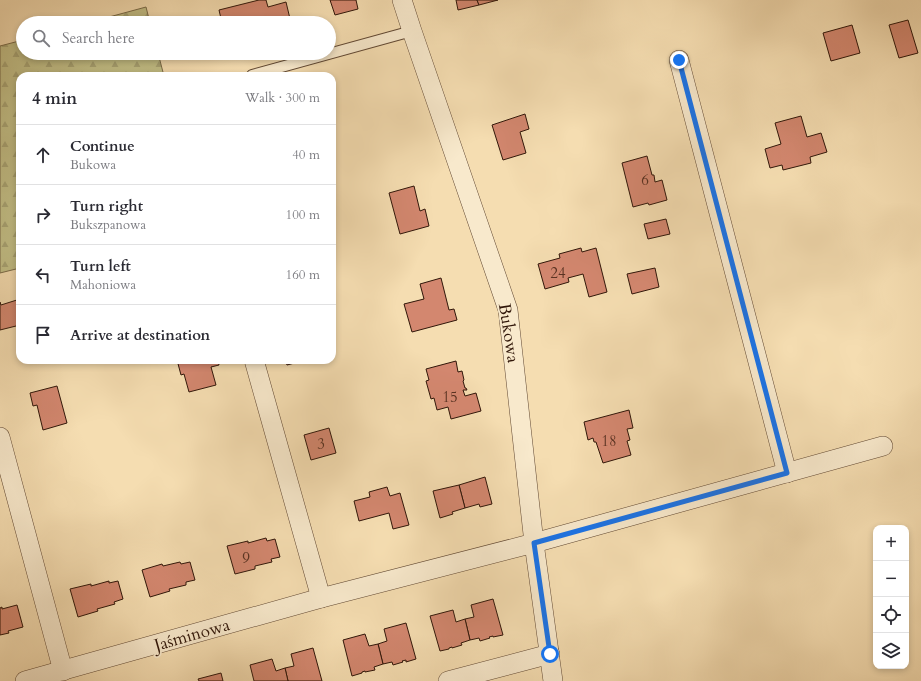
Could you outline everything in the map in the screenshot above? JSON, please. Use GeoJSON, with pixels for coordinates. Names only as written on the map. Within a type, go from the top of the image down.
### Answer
{"type":"FeatureCollection","features":[{"type":"Feature","properties":{"kind":"street","name":"Bukowa"},"geometry":{"type":"LineString","coordinates":[[402,0],[508,310],[534,543],[553,681]]}},
{"type":"Feature","properties":{"kind":"street"},"geometry":{"type":"LineString","coordinates":[[679,60],[787,473]]}},
{"type":"Feature","properties":{"kind":"street"},"geometry":{"type":"LineString","coordinates":[[255,364],[321,598]]}},
{"type":"Feature","properties":{"kind":"street"},"geometry":{"type":"LineString","coordinates":[[0,437],[63,671]]}},
{"type":"Feature","properties":{"kind":"street","name":"Jaśminowa"},"geometry":{"type":"LineString","coordinates":[[25,681],[321,598],[534,543],[883,446]]}},
{"type":"Feature","properties":{"kind":"street"},"geometry":{"type":"LineString","coordinates":[[448,681],[550,654]]}},
{"type":"Feature","properties":{"kind":"lane"},"geometry":{"type":"LineString","coordinates":[[336,52],[412,31]]}},
{"type":"Feature","properties":{"kind":"lane"},"geometry":{"type":"LineString","coordinates":[[263,72],[307,60]]}},
{"type":"Feature","properties":{"kind":"green space"},"geometry":{"type":"Polygon","coordinates":[[[146,7],[148,16],[113,16],[146,7]]]}},
{"type":"Feature","properties":{"kind":"green space"},"geometry":{"type":"Polygon","coordinates":[[[16,42],[16,60],[160,60],[163,72],[16,72],[16,269],[0,273],[0,46],[16,42]]]}},
{"type":"Feature","properties":{"kind":"building"},"geometry":{"type":"Polygon","coordinates":[[[259,0],[266,0],[268,7],[286,2],[289,16],[220,16],[219,10],[259,0]]]}},
{"type":"Feature","properties":{"kind":"building"},"geometry":{"type":"Polygon","coordinates":[[[330,0],[356,0],[358,9],[335,15],[330,0]]]}},
{"type":"Feature","properties":{"kind":"building"},"geometry":{"type":"Polygon","coordinates":[[[456,0],[477,0],[479,5],[458,10],[456,0]]]}},
{"type":"Feature","properties":{"kind":"building"},"geometry":{"type":"Polygon","coordinates":[[[477,0],[498,0],[479,5],[477,0]]]}},
{"type":"Feature","properties":{"kind":"building"},"geometry":{"type":"Polygon","coordinates":[[[908,20],[918,53],[899,58],[889,25],[908,20]]]}},
{"type":"Feature","properties":{"kind":"building"},"geometry":{"type":"Polygon","coordinates":[[[852,25],[860,53],[831,61],[823,33],[852,25]]]}},
{"type":"Feature","properties":{"kind":"building"},"geometry":{"type":"Polygon","coordinates":[[[525,114],[529,129],[520,132],[526,153],[503,160],[492,125],[525,114]]]}},
{"type":"Feature","properties":{"kind":"building"},"geometry":{"type":"Polygon","coordinates":[[[801,116],[807,137],[821,133],[827,152],[810,157],[811,163],[783,170],[782,165],[770,168],[765,149],[781,144],[775,123],[801,116]]]}},
{"type":"Feature","properties":{"kind":"building"},"geometry":{"type":"Polygon","coordinates":[[[647,156],[655,182],[662,180],[667,200],[649,205],[648,203],[633,207],[622,163],[647,156]]]}},
{"type":"Feature","properties":{"kind":"building"},"geometry":{"type":"Polygon","coordinates":[[[414,186],[420,211],[425,209],[429,226],[400,234],[389,193],[414,186]]]}},
{"type":"Feature","properties":{"kind":"building"},"geometry":{"type":"Polygon","coordinates":[[[666,219],[670,234],[648,239],[644,224],[666,219]]]}},
{"type":"Feature","properties":{"kind":"building"},"geometry":{"type":"Polygon","coordinates":[[[581,248],[582,252],[596,248],[607,292],[589,297],[583,274],[568,278],[569,282],[545,289],[538,264],[560,258],[559,254],[581,248]]]}},
{"type":"Feature","properties":{"kind":"building"},"geometry":{"type":"Polygon","coordinates":[[[655,268],[659,287],[632,294],[627,274],[655,268]]]}},
{"type":"Feature","properties":{"kind":"building"},"geometry":{"type":"Polygon","coordinates":[[[441,278],[449,310],[454,309],[457,320],[412,332],[404,304],[424,299],[420,284],[441,278]]]}},
{"type":"Feature","properties":{"kind":"building"},"geometry":{"type":"Polygon","coordinates":[[[16,300],[16,326],[0,330],[0,302],[1,305],[16,300]]]}},
{"type":"Feature","properties":{"kind":"building"},"geometry":{"type":"Polygon","coordinates":[[[456,361],[458,372],[462,371],[463,381],[467,390],[463,390],[465,396],[476,393],[481,411],[451,419],[448,407],[437,410],[434,398],[431,399],[426,381],[429,380],[426,369],[456,361]]]}},
{"type":"Feature","properties":{"kind":"building"},"geometry":{"type":"Polygon","coordinates":[[[178,364],[219,364],[211,367],[216,385],[189,392],[184,374],[181,375],[178,364]]]}},
{"type":"Feature","properties":{"kind":"building"},"geometry":{"type":"Polygon","coordinates":[[[57,386],[67,423],[43,430],[37,405],[33,406],[30,393],[57,386]]]}},
{"type":"Feature","properties":{"kind":"building"},"geometry":{"type":"Polygon","coordinates":[[[629,410],[633,428],[627,429],[630,440],[627,441],[631,455],[603,463],[596,442],[594,442],[593,438],[588,440],[584,422],[629,410]]]}},
{"type":"Feature","properties":{"kind":"building"},"geometry":{"type":"Polygon","coordinates":[[[329,428],[336,453],[311,460],[304,435],[329,428]]]}},
{"type":"Feature","properties":{"kind":"building"},"geometry":{"type":"Polygon","coordinates":[[[485,477],[492,504],[480,507],[479,504],[465,508],[459,485],[485,477]]]}},
{"type":"Feature","properties":{"kind":"building"},"geometry":{"type":"Polygon","coordinates":[[[459,485],[465,508],[440,518],[433,491],[459,485]]]}},
{"type":"Feature","properties":{"kind":"building"},"geometry":{"type":"Polygon","coordinates":[[[387,487],[390,496],[400,493],[409,525],[393,529],[389,513],[359,521],[354,501],[370,497],[369,492],[387,487]]]}},
{"type":"Feature","properties":{"kind":"building"},"geometry":{"type":"Polygon","coordinates":[[[266,538],[267,541],[275,539],[280,557],[271,559],[272,562],[255,566],[255,569],[235,574],[227,546],[248,541],[248,543],[266,538]]]}},
{"type":"Feature","properties":{"kind":"building"},"geometry":{"type":"Polygon","coordinates":[[[180,562],[181,564],[190,562],[195,580],[186,582],[186,585],[169,589],[170,591],[150,597],[142,570],[162,564],[163,566],[180,562]]]}},
{"type":"Feature","properties":{"kind":"building"},"geometry":{"type":"Polygon","coordinates":[[[109,581],[109,583],[118,581],[123,599],[114,602],[115,604],[97,609],[98,611],[78,617],[70,589],[91,584],[91,586],[109,581]]]}},
{"type":"Feature","properties":{"kind":"building"},"geometry":{"type":"Polygon","coordinates":[[[493,599],[503,635],[489,637],[490,638],[480,641],[479,638],[470,640],[465,619],[474,617],[471,605],[493,599]]]}},
{"type":"Feature","properties":{"kind":"building"},"geometry":{"type":"Polygon","coordinates":[[[17,605],[23,627],[0,635],[0,608],[2,607],[2,609],[17,605]]]}},
{"type":"Feature","properties":{"kind":"building"},"geometry":{"type":"Polygon","coordinates":[[[453,610],[456,622],[465,619],[470,640],[461,643],[462,645],[440,651],[430,616],[453,610]]]}},
{"type":"Feature","properties":{"kind":"building"},"geometry":{"type":"Polygon","coordinates":[[[406,623],[416,659],[406,662],[406,660],[402,661],[403,662],[393,665],[392,662],[383,664],[378,644],[387,641],[384,629],[406,623]]]}},
{"type":"Feature","properties":{"kind":"building"},"geometry":{"type":"Polygon","coordinates":[[[365,634],[369,646],[378,644],[383,664],[374,667],[375,670],[365,671],[352,676],[343,640],[365,634]]]}},
{"type":"Feature","properties":{"kind":"building"},"geometry":{"type":"Polygon","coordinates":[[[313,648],[322,681],[288,681],[285,668],[294,666],[291,654],[313,648]]]}},
{"type":"Feature","properties":{"kind":"building"},"geometry":{"type":"Polygon","coordinates":[[[272,659],[276,671],[285,668],[288,681],[254,681],[250,665],[272,659]]]}},
{"type":"Feature","properties":{"kind":"building"},"geometry":{"type":"Polygon","coordinates":[[[221,673],[223,681],[199,681],[198,679],[221,673]]]}},
{"type":"Feature","properties":{"kind":"route"},"geometry":{"type":"LineString","coordinates":[[550,654],[534,543],[787,473],[679,60]]}}]}
